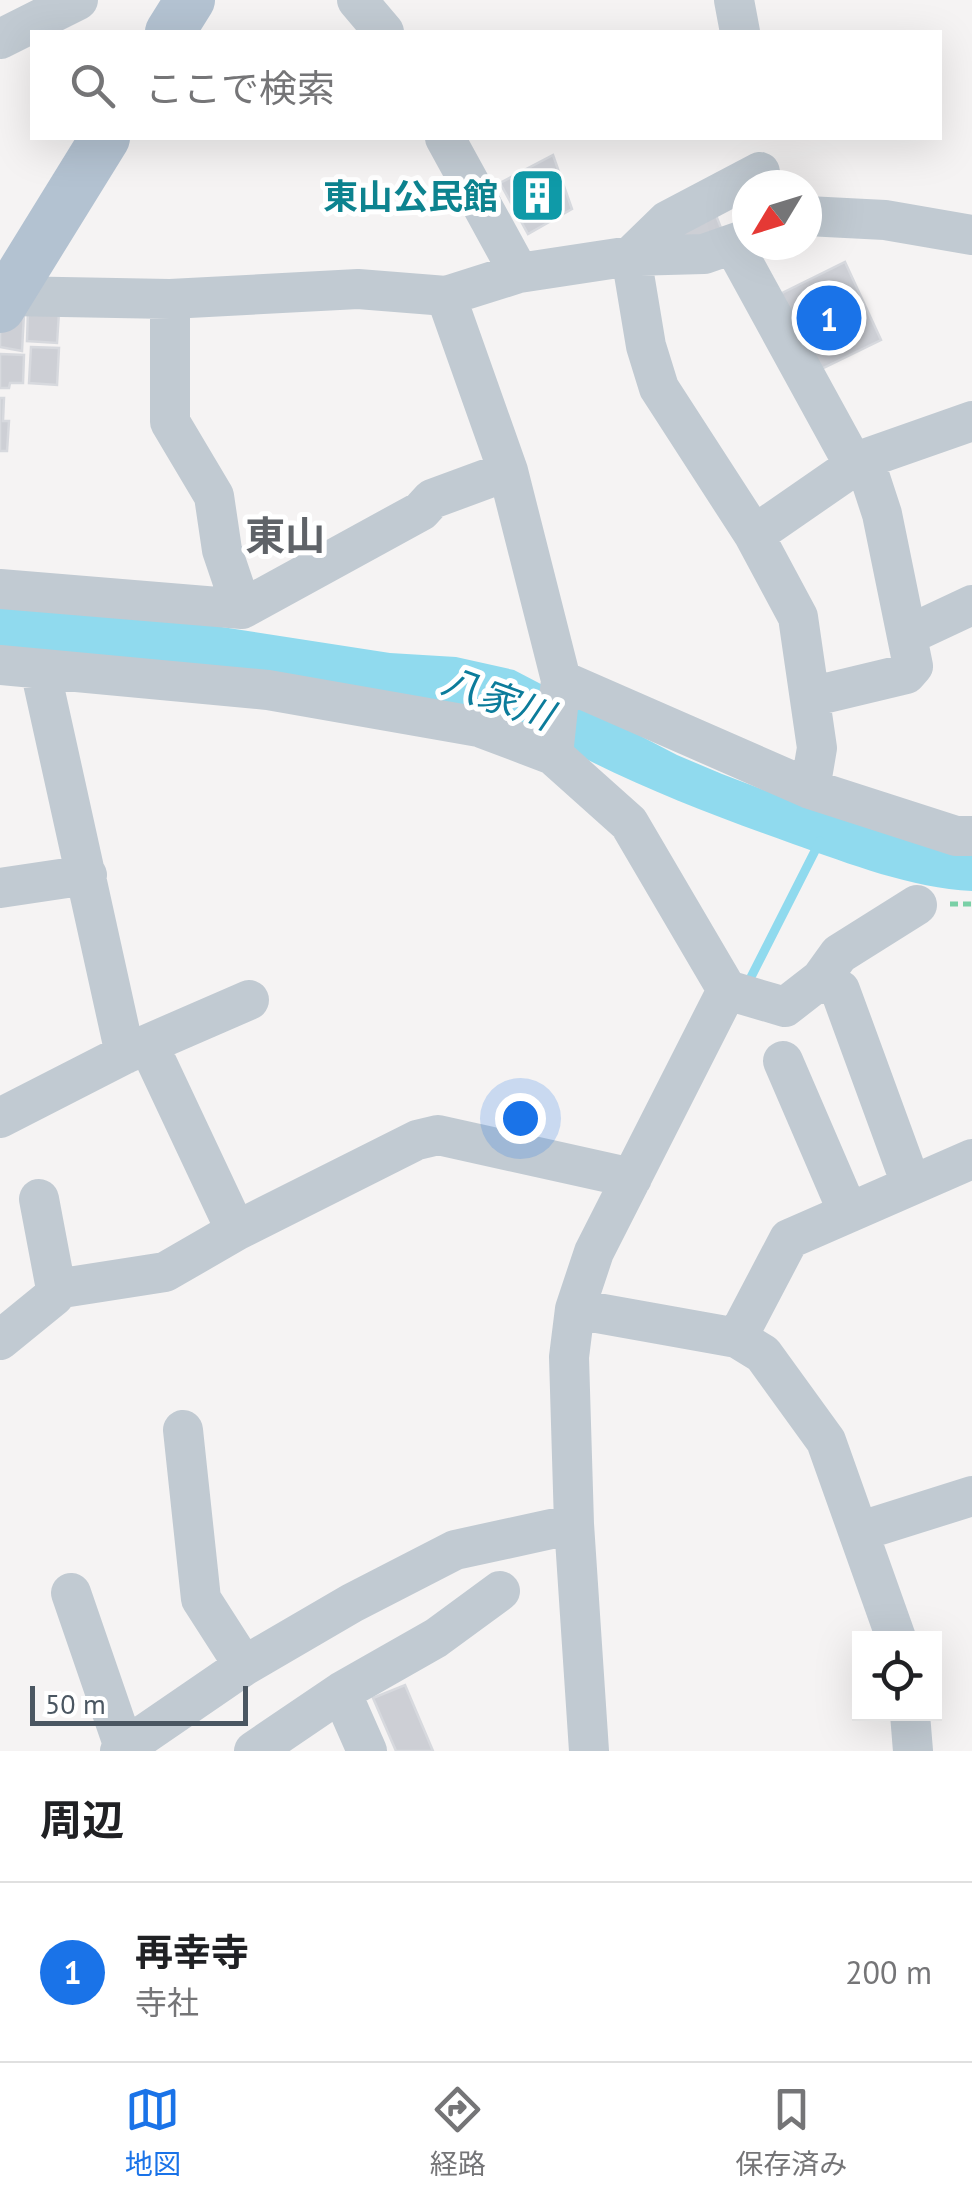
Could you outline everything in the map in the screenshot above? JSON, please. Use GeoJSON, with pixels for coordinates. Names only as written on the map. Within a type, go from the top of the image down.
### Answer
{"type":"FeatureCollection","features":[{"type":"Feature","properties":{"kind":"main road"},"geometry":{"type":"LineString","coordinates":[[171,30],[190,0]]}},
{"type":"Feature","properties":{"kind":"main road"},"geometry":{"type":"LineString","coordinates":[[4,302],[104,140]]}},
{"type":"Feature","properties":{"kind":"street"},"geometry":{"type":"LineString","coordinates":[[0,39],[78,0]]}},
{"type":"Feature","properties":{"kind":"street"},"geometry":{"type":"LineString","coordinates":[[357,0],[382,30]]}},
{"type":"Feature","properties":{"kind":"street"},"geometry":{"type":"LineString","coordinates":[[734,0],[740,30]]}},
{"type":"Feature","properties":{"kind":"street"},"geometry":{"type":"LineString","coordinates":[[446,140],[520,273]]}},
{"type":"Feature","properties":{"kind":"street"},"geometry":{"type":"LineString","coordinates":[[630,256],[666,221],[760,165]]}},
{"type":"Feature","properties":{"kind":"street"},"geometry":{"type":"LineString","coordinates":[[822,217],[885,220],[972,236]]}},
{"type":"Feature","properties":{"kind":"street"},"geometry":{"type":"LineString","coordinates":[[4,302],[170,299],[358,289],[446,296],[520,273],[630,256],[704,254],[732,245]]}},
{"type":"Feature","properties":{"kind":"street"},"geometry":{"type":"LineString","coordinates":[[630,256],[646,346],[659,388],[754,536],[798,616],[817,748],[810,789]]}},
{"type":"Feature","properties":{"kind":"street"},"geometry":{"type":"LineString","coordinates":[[749,260],[859,462],[882,514],[908,635],[912,666],[906,674],[810,696]]}},
{"type":"Feature","properties":{"kind":"street"},"geometry":{"type":"LineString","coordinates":[[446,296],[508,470],[560,680],[553,755]]}},
{"type":"Feature","properties":{"kind":"street"},"geometry":{"type":"LineString","coordinates":[[170,299],[170,422],[214,496],[222,550],[242,609]]}},
{"type":"Feature","properties":{"kind":"street"},"geometry":{"type":"LineString","coordinates":[[754,536],[859,462],[972,421]]}},
{"type":"Feature","properties":{"kind":"street"},"geometry":{"type":"LineString","coordinates":[[0,589],[242,609],[421,512],[432,499],[508,470]]}},
{"type":"Feature","properties":{"kind":"street"},"geometry":{"type":"LineString","coordinates":[[908,635],[972,605]]}},
{"type":"Feature","properties":{"kind":"street"},"geometry":{"type":"LineString","coordinates":[[0,665],[268,690],[405,712],[479,727],[553,755],[629,823],[727,990],[785,1006],[821,979],[839,954],[917,905]]}},
{"type":"Feature","properties":{"kind":"street"},"geometry":{"type":"LineString","coordinates":[[40,669],[87,875],[137,1050],[236,1231]]}},
{"type":"Feature","properties":{"kind":"street"},"geometry":{"type":"LineString","coordinates":[[560,680],[810,789],[956,836],[972,836]]}},
{"type":"Feature","properties":{"kind":"street"},"geometry":{"type":"LineString","coordinates":[[0,888],[87,875]]}},
{"type":"Feature","properties":{"kind":"street"},"geometry":{"type":"LineString","coordinates":[[821,979],[840,990],[910,1184]]}},
{"type":"Feature","properties":{"kind":"street"},"geometry":{"type":"LineString","coordinates":[[589,1751],[574,1524],[570,1356],[575,1309],[594,1252],[727,990]]}},
{"type":"Feature","properties":{"kind":"street"},"geometry":{"type":"LineString","coordinates":[[0,1118],[249,1000]]}},
{"type":"Feature","properties":{"kind":"street"},"geometry":{"type":"LineString","coordinates":[[783,1061],[848,1212]]}},
{"type":"Feature","properties":{"kind":"street"},"geometry":{"type":"LineString","coordinates":[[56,1289],[165,1272],[236,1231],[417,1140],[438,1135],[632,1178]]}},
{"type":"Feature","properties":{"kind":"street"},"geometry":{"type":"LineString","coordinates":[[737,1338],[788,1239],[972,1159]]}},
{"type":"Feature","properties":{"kind":"street"},"geometry":{"type":"LineString","coordinates":[[0,1340],[54,1296],[56,1289],[39,1199]]}},
{"type":"Feature","properties":{"kind":"street"},"geometry":{"type":"LineString","coordinates":[[575,1309],[737,1338],[763,1354],[826,1441],[894,1631]]}},
{"type":"Feature","properties":{"kind":"street"},"geometry":{"type":"LineString","coordinates":[[183,1430],[201,1598],[244,1666]]}},
{"type":"Feature","properties":{"kind":"street"},"geometry":{"type":"LineString","coordinates":[[861,1532],[972,1496]]}},
{"type":"Feature","properties":{"kind":"street"},"geometry":{"type":"LineString","coordinates":[[71,1593],[123,1750],[244,1666],[455,1550],[574,1524]]}},
{"type":"Feature","properties":{"kind":"street"},"geometry":{"type":"LineString","coordinates":[[254,1751],[341,1692],[436,1638],[500,1591]]}},
{"type":"Feature","properties":{"kind":"street"},"geometry":{"type":"LineString","coordinates":[[341,1692],[367,1751]]}},
{"type":"Feature","properties":{"kind":"street"},"geometry":{"type":"LineString","coordinates":[[911,1721],[913,1751]]}},
{"type":"Feature","properties":{"kind":"water","name":"八家川"},"geometry":{"type":"Polygon","coordinates":[[[0,606],[157,617],[390,653],[456,657],[514,670],[677,755],[722,774],[769,792],[972,848],[972,891],[904,880],[836,859],[688,805],[586,759],[0,647],[0,606]]]}},
{"type":"Feature","properties":{"kind":"building","name":"東山公民館"},"geometry":{"type":"Polygon","coordinates":[[[553,155],[572,209],[528,234],[500,183],[553,155]]]}},
{"type":"Feature","properties":{"kind":"building"},"geometry":{"type":"Polygon","coordinates":[[[712,205],[723,233],[686,247],[675,220],[712,205]]]}},
{"type":"Feature","properties":{"kind":"building"},"geometry":{"type":"Polygon","coordinates":[[[845,262],[881,340],[813,373],[776,296],[845,262]]]}},
{"type":"Feature","properties":{"kind":"building"},"geometry":{"type":"Polygon","coordinates":[[[28,310],[59,312],[57,343],[27,341],[28,310]]]}},
{"type":"Feature","properties":{"kind":"building"},"geometry":{"type":"Polygon","coordinates":[[[24,313],[22,351],[0,347],[0,329],[24,313]]]}},
{"type":"Feature","properties":{"kind":"building"},"geometry":{"type":"Polygon","coordinates":[[[31,347],[59,348],[57,385],[29,383],[31,347]]]}},
{"type":"Feature","properties":{"kind":"building"},"geometry":{"type":"Polygon","coordinates":[[[0,354],[24,355],[23,383],[0,388],[0,354]]]}},
{"type":"Feature","properties":{"kind":"building"},"geometry":{"type":"Polygon","coordinates":[[[0,398],[4,398],[3,421],[9,421],[7,451],[0,451],[0,398]]]}},
{"type":"Feature","properties":{"kind":"building"},"geometry":{"type":"Polygon","coordinates":[[[405,1685],[433,1751],[396,1751],[373,1698],[405,1685]]]}},
{"type":"Feature","properties":{"kind":"waterway"},"geometry":{"type":"LineString","coordinates":[[749,981],[820,841]]}},
{"type":"Feature","properties":{"kind":"place","name":"東山公民館"},"geometry":{"type":"Point","coordinates":[537,196]}},
{"type":"Feature","properties":{"kind":"place","name":"再幸寺"},"geometry":{"type":"Point","coordinates":[829,318]}},
{"type":"Feature","properties":{"kind":"district","name":"東山"},"geometry":{"type":"Point","coordinates":[285,535]}}]}
